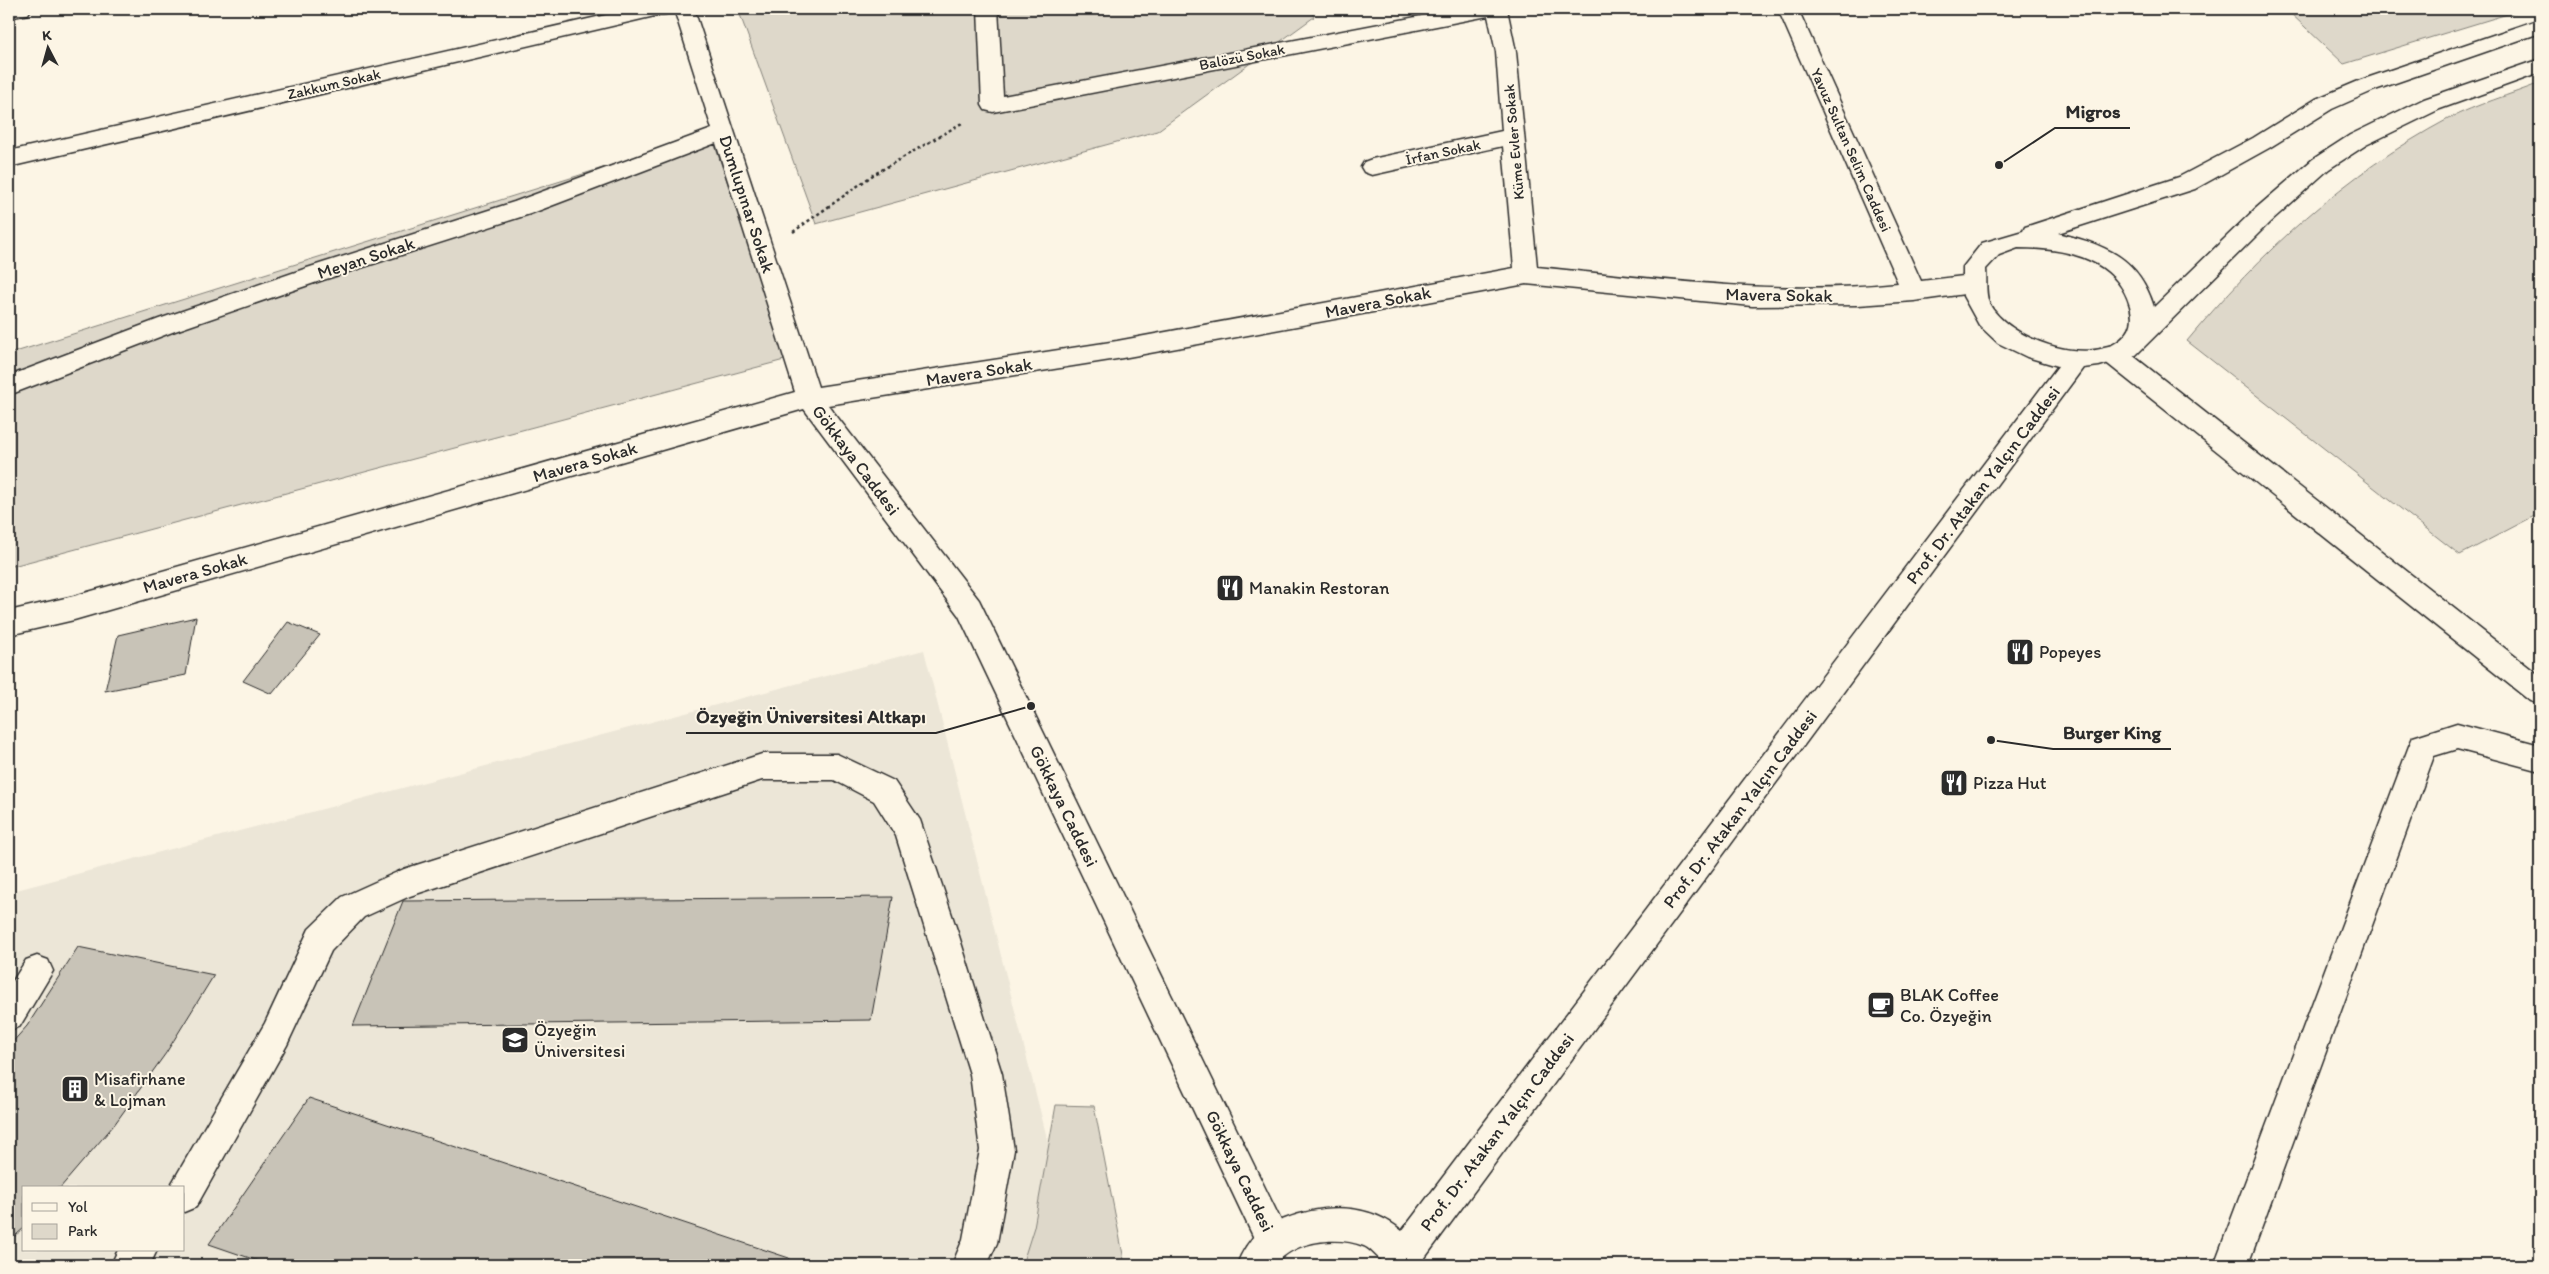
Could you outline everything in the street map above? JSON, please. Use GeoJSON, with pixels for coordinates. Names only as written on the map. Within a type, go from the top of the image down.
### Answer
{"type":"FeatureCollection","features":[{"type":"Feature","properties":{"kind":"street"},"geometry":{"type":"LineString","coordinates":[[9,11],[21,9]]}},
{"type":"Feature","properties":{"kind":"street","name":"Zakkum Sokak"},"geometry":{"type":"LineString","coordinates":[[9,159],[658,9]]}},
{"type":"Feature","properties":{"kind":"street","name":"Dumlupınar Sokak"},"geometry":{"type":"LineString","coordinates":[[684,9],[809,398]]}},
{"type":"Feature","properties":{"kind":"street"},"geometry":{"type":"LineString","coordinates":[[988,9],[993,105]]}},
{"type":"Feature","properties":{"kind":"street","name":"Balözü Sokak"},"geometry":{"type":"LineString","coordinates":[[993,105],[1491,9]]}},
{"type":"Feature","properties":{"kind":"street","name":"Küme Evler Sokak"},"geometry":{"type":"LineString","coordinates":[[1497,9],[1506,52],[1526,276]]}},
{"type":"Feature","properties":{"kind":"street","name":"Yavuz Sultan Selim Caddesi"},"geometry":{"type":"LineString","coordinates":[[1788,9],[1914,292]]}},
{"type":"Feature","properties":{"kind":"street"},"geometry":{"type":"LineString","coordinates":[[2540,26],[2368,85],[2324,104],[2261,143],[2187,183],[2010,240],[1989,250],[1976,265],[1972,284],[1978,305],[1993,325],[2017,343],[2046,355],[2076,360],[2104,358],[2127,348],[2262,216],[2321,164],[2358,140],[2432,104],[2540,66]]}},
{"type":"Feature","properties":{"kind":"street","name":"Meyan Sokak"},"geometry":{"type":"LineString","coordinates":[[9,386],[167,325],[316,274],[522,208],[724,132]]}},
{"type":"Feature","properties":{"kind":"street","name":"İrfan Sokak"},"geometry":{"type":"LineString","coordinates":[[1372,167],[1514,136]]}},
{"type":"Feature","properties":{"kind":"street"},"geometry":{"type":"LineString","coordinates":[[2010,240],[2034,237],[2060,240],[2087,248],[2110,261],[2129,278],[2141,297],[2145,317],[2140,334]]}},
{"type":"Feature","properties":{"kind":"street","name":"Mavera Sokak"},"geometry":{"type":"LineString","coordinates":[[9,623],[74,608],[809,398],[1118,350],[1526,276],[1752,297],[1858,296],[1914,292],[1972,284]]}},
{"type":"Feature","properties":{"kind":"street"},"geometry":{"type":"LineString","coordinates":[[2113,354],[2540,692]]}},
{"type":"Feature","properties":{"kind":"street","name":"Prof. Dr. Atakan Yalçın Caddesi"},"geometry":{"type":"LineString","coordinates":[[1264,1253],[1306,1226],[1340,1223],[1375,1233],[1406,1261],[2076,360]]}},
{"type":"Feature","properties":{"kind":"street","name":"Gökkaya Caddesi"},"geometry":{"type":"LineString","coordinates":[[809,398],[969,608],[1264,1253]]}},
{"type":"Feature","properties":{"kind":"street"},"geometry":{"type":"LineString","coordinates":[[2231,1265],[2422,746],[2457,736],[2540,758]]}},
{"type":"Feature","properties":{"kind":"street"},"geometry":{"type":"LineString","coordinates":[[185,1193],[276,1034],[320,940],[353,907],[404,883],[762,767],[837,767],[884,792],[909,830],[986,1074],[998,1150],[980,1243],[969,1265]]}},
{"type":"Feature","properties":{"kind":"street"},"geometry":{"type":"LineString","coordinates":[[9,1015],[38,971]]}},
{"type":"Feature","properties":{"kind":"street"},"geometry":{"type":"LineString","coordinates":[[128,1265],[138,1252]]}},
{"type":"Feature","properties":{"kind":"path"},"geometry":{"type":"LineString","coordinates":[[763,253],[873,175],[993,105]]}},
{"type":"Feature","properties":{"kind":"shaded area","name":"Özyeğin Üniversitesi"},"geometry":{"type":"Polygon","coordinates":[[[924,650],[1079,1265],[9,1265],[9,892],[924,650]]]}},
{"type":"Feature","properties":{"kind":"green space"},"geometry":{"type":"Polygon","coordinates":[[[738,9],[1310,9],[1314,17],[1157,131],[816,224],[738,9]]]}},
{"type":"Feature","properties":{"kind":"green space"},"geometry":{"type":"Polygon","coordinates":[[[2286,9],[2524,9],[2344,64],[2286,9]]]}},
{"type":"Feature","properties":{"kind":"green space"},"geometry":{"type":"Polygon","coordinates":[[[2540,83],[2540,513],[2460,555],[2187,341],[2215,308],[2275,246],[2307,217],[2374,164],[2448,119],[2482,104],[2540,83]]]}},
{"type":"Feature","properties":{"kind":"green space"},"geometry":{"type":"Polygon","coordinates":[[[711,134],[788,359],[9,567],[9,354],[711,134]]]}},
{"type":"Feature","properties":{"kind":"green space"},"geometry":{"type":"Polygon","coordinates":[[[1056,1105],[1094,1106],[1125,1265],[1022,1265],[1034,1227],[1056,1105]]]}},
{"type":"Feature","properties":{"kind":"building"},"geometry":{"type":"Polygon","coordinates":[[[196,617],[186,675],[105,691],[118,635],[196,617]]]}},
{"type":"Feature","properties":{"kind":"building"},"geometry":{"type":"Polygon","coordinates":[[[288,622],[320,635],[272,694],[243,681],[288,622]]]}},
{"type":"Feature","properties":{"kind":"building"},"geometry":{"type":"Polygon","coordinates":[[[893,897],[871,1020],[353,1026],[403,901],[893,897]]]}},
{"type":"Feature","properties":{"kind":"building","name":"Misafirhane & Lojman"},"geometry":{"type":"Polygon","coordinates":[[[78,947],[214,975],[166,1053],[114,1125],[62,1186],[22,1186],[22,1230],[9,1241],[9,1046],[27,1026],[78,947]]]}},
{"type":"Feature","properties":{"kind":"building"},"geometry":{"type":"Polygon","coordinates":[[[309,1098],[789,1258],[786,1265],[270,1265],[209,1244],[309,1098]]]}},
{"type":"Feature","properties":{"kind":"place","name":"Migros"},"geometry":{"type":"Point","coordinates":[1999,165]}},
{"type":"Feature","properties":{"kind":"place","name":"Manakin Restoran"},"geometry":{"type":"Point","coordinates":[1230,588]}},
{"type":"Feature","properties":{"kind":"place","name":"Popeyes"},"geometry":{"type":"Point","coordinates":[2020,652]}},
{"type":"Feature","properties":{"kind":"place","name":"Özyeğin Üniversitesi Altkapı"},"geometry":{"type":"Point","coordinates":[1031,706]}},
{"type":"Feature","properties":{"kind":"place","name":"Burger King"},"geometry":{"type":"Point","coordinates":[1991,740]}},
{"type":"Feature","properties":{"kind":"place","name":"Pizza Hut"},"geometry":{"type":"Point","coordinates":[1954,783]}},
{"type":"Feature","properties":{"kind":"place","name":"BLAK Coffee Co. Özyeğin"},"geometry":{"type":"Point","coordinates":[1881,1005]}},
{"type":"Feature","properties":{"kind":"place","name":"Özyeğin Üniversitesi"},"geometry":{"type":"Point","coordinates":[515,1040]}},
{"type":"Feature","properties":{"kind":"place","name":"Misafirhane & Lojman"},"geometry":{"type":"Point","coordinates":[75,1089]}}]}
